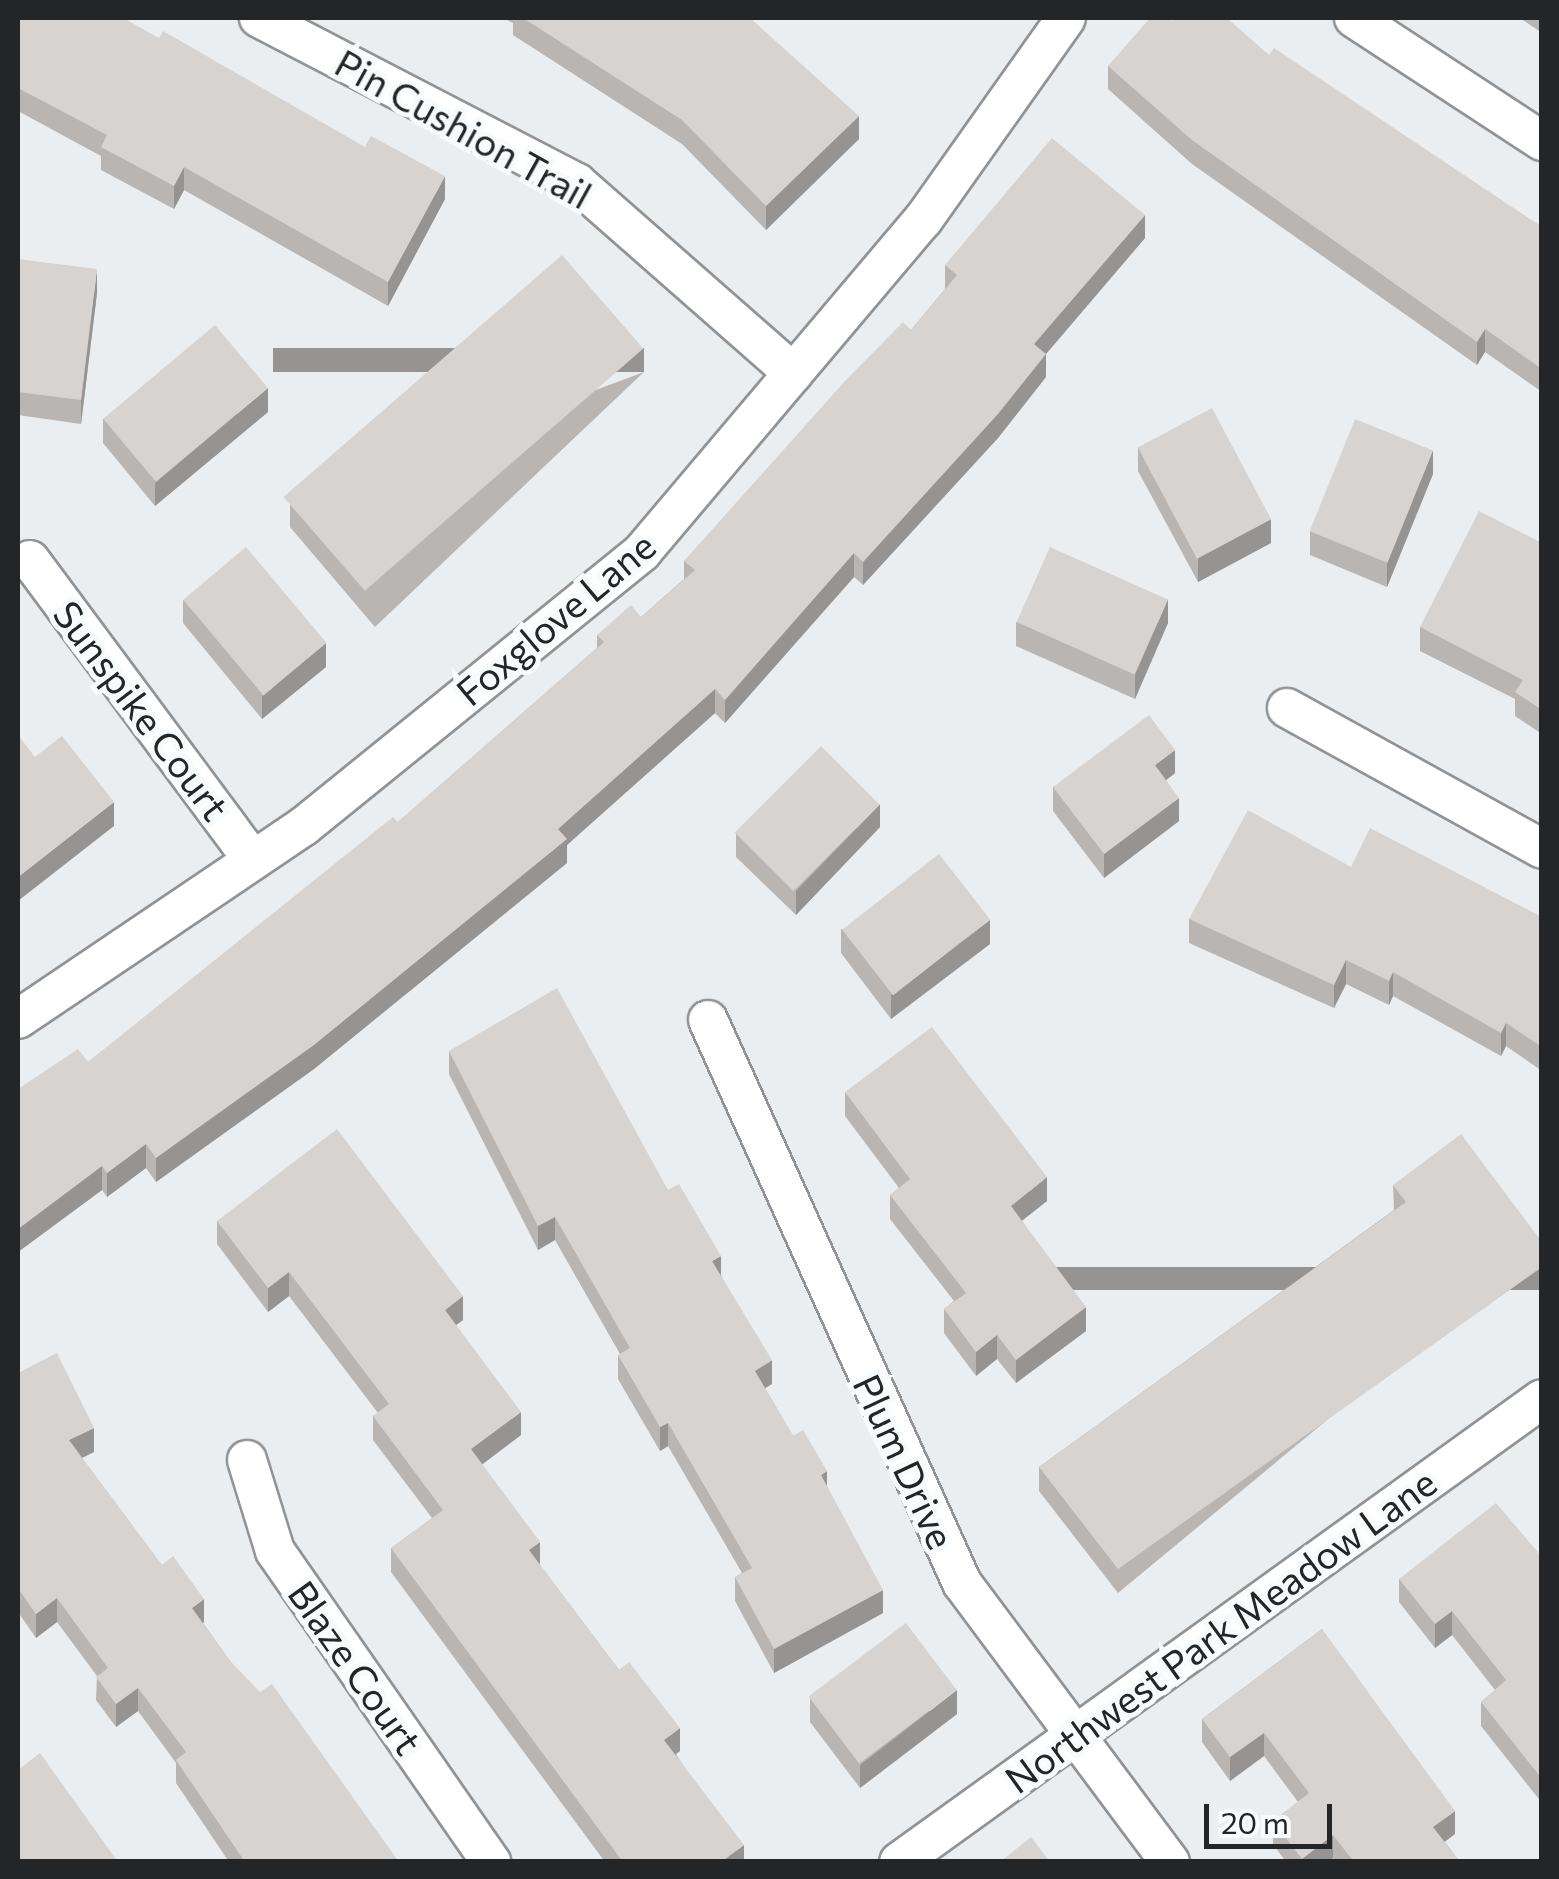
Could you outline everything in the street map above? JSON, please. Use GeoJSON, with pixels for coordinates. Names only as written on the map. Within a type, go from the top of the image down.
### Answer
{"type":"FeatureCollection","features":[{"type":"Feature","properties":{"kind":"street","name":"Pin Cushion Trail"},"geometry":{"type":"LineString","coordinates":[[260,18],[576,183],[794,373]]}},
{"type":"Feature","properties":{"kind":"street","name":"Foxglove Lane"},"geometry":{"type":"LineString","coordinates":[[18,1019],[253,860],[642,552],[923,220],[1066,18]]}},
{"type":"Feature","properties":{"kind":"street"},"geometry":{"type":"LineString","coordinates":[[1354,18],[1542,142]]}},
{"type":"Feature","properties":{"kind":"street","name":"Sunspike Court"},"geometry":{"type":"LineString","coordinates":[[30,560],[253,860]]}},
{"type":"Feature","properties":{"kind":"street"},"geometry":{"type":"LineString","coordinates":[[1287,708],[1542,848]]}},
{"type":"Feature","properties":{"kind":"street","name":"Plum Drive"},"geometry":{"type":"LineString","coordinates":[[708,1020],[962,1583],[1170,1862]]}},
{"type":"Feature","properties":{"kind":"street","name":"Northwest Park Meadow Lane"},"geometry":{"type":"LineString","coordinates":[[898,1862],[1075,1732],[1537,1412]]}},
{"type":"Feature","properties":{"kind":"street","name":"Blaze Court"},"geometry":{"type":"LineString","coordinates":[[247,1460],[275,1551],[491,1862]]}},
{"type":"Feature","properties":{"kind":"building"},"geometry":{"type":"Polygon","coordinates":[[[18,18],[123,18],[159,38],[163,31],[365,147],[371,136],[445,176],[388,282],[184,167],[174,186],[101,147],[107,135],[18,88],[18,18]]]}},
{"type":"Feature","properties":{"kind":"building"},"geometry":{"type":"Polygon","coordinates":[[[523,18],[750,18],[859,116],[766,206],[682,120],[523,18]]]}},
{"type":"Feature","properties":{"kind":"building"},"geometry":{"type":"Polygon","coordinates":[[[1150,18],[1227,18],[1269,55],[1274,48],[1542,227],[1542,369],[1485,329],[1477,342],[1192,140],[1108,66],[1150,18]]]}},
{"type":"Feature","properties":{"kind":"building"},"geometry":{"type":"Polygon","coordinates":[[[1052,138],[1145,215],[1034,344],[1046,354],[998,414],[863,562],[854,553],[725,700],[715,689],[558,829],[567,839],[314,1045],[156,1158],[146,1144],[107,1173],[102,1166],[18,1229],[18,1089],[78,1049],[88,1062],[393,817],[398,822],[604,642],[597,635],[631,605],[641,617],[695,570],[684,561],[845,381],[903,322],[911,330],[957,275],[945,265],[1052,138]]]}},
{"type":"Feature","properties":{"kind":"building"},"geometry":{"type":"Polygon","coordinates":[[[562,255],[643,349],[365,591],[284,497],[562,255]]]}},
{"type":"Feature","properties":{"kind":"building"},"geometry":{"type":"Polygon","coordinates":[[[18,259],[97,269],[81,400],[18,392],[18,259]]]}},
{"type":"Feature","properties":{"kind":"building"},"geometry":{"type":"Polygon","coordinates":[[[215,325],[268,388],[156,482],[103,419],[215,325]]]}},
{"type":"Feature","properties":{"kind":"building"},"geometry":{"type":"Polygon","coordinates":[[[1212,408],[1271,519],[1197,559],[1138,447],[1212,408]]]}},
{"type":"Feature","properties":{"kind":"building"},"geometry":{"type":"Polygon","coordinates":[[[1355,419],[1433,450],[1388,563],[1310,531],[1355,419]]]}},
{"type":"Feature","properties":{"kind":"building"},"geometry":{"type":"Polygon","coordinates":[[[1479,511],[1542,543],[1542,710],[1515,692],[1523,680],[1420,627],[1479,511]]]}},
{"type":"Feature","properties":{"kind":"building"},"geometry":{"type":"Polygon","coordinates":[[[246,547],[326,643],[264,695],[183,600],[246,547]]]}},
{"type":"Feature","properties":{"kind":"building"},"geometry":{"type":"Polygon","coordinates":[[[1050,547],[1168,599],[1134,674],[1017,622],[1050,547]]]}},
{"type":"Feature","properties":{"kind":"building"},"geometry":{"type":"Polygon","coordinates":[[[1149,715],[1175,750],[1155,765],[1179,798],[1104,854],[1053,787],[1149,715]]]}},
{"type":"Feature","properties":{"kind":"building"},"geometry":{"type":"Polygon","coordinates":[[[18,735],[35,757],[62,736],[114,802],[18,877],[18,735]]]}},
{"type":"Feature","properties":{"kind":"building"},"geometry":{"type":"Polygon","coordinates":[[[821,746],[880,805],[793,891],[735,832],[821,746]]]}},
{"type":"Feature","properties":{"kind":"building"},"geometry":{"type":"Polygon","coordinates":[[[1248,810],[1351,867],[1370,828],[1542,917],[1542,1047],[1506,1023],[1501,1033],[1393,972],[1389,981],[1346,960],[1334,985],[1189,919],[1248,810]]]}},
{"type":"Feature","properties":{"kind":"building"},"geometry":{"type":"Polygon","coordinates":[[[939,854],[990,919],[893,995],[842,930],[939,854]]]}},
{"type":"Feature","properties":{"kind":"building"},"geometry":{"type":"Polygon","coordinates":[[[557,988],[668,1190],[679,1184],[721,1256],[712,1261],[772,1360],[755,1371],[793,1436],[803,1430],[827,1471],[821,1475],[883,1590],[774,1649],[735,1577],[752,1568],[668,1423],[660,1427],[618,1355],[630,1348],[555,1217],[538,1226],[449,1051],[557,988]]]}},
{"type":"Feature","properties":{"kind":"building"},"geometry":{"type":"Polygon","coordinates":[[[932,1027],[1047,1177],[1011,1206],[1086,1307],[1016,1360],[997,1335],[976,1352],[944,1309],[966,1293],[890,1195],[910,1179],[845,1092],[932,1027]]]}},
{"type":"Feature","properties":{"kind":"building"},"geometry":{"type":"Polygon","coordinates":[[[337,1129],[463,1296],[445,1310],[521,1412],[471,1449],[540,1542],[529,1550],[619,1670],[629,1662],[680,1728],[664,1740],[744,1845],[721,1862],[623,1862],[391,1548],[443,1510],[373,1416],[389,1404],[289,1272],[268,1288],[217,1221],[337,1129]]]}},
{"type":"Feature","properties":{"kind":"building"},"geometry":{"type":"Polygon","coordinates":[[[1461,1134],[1542,1242],[1542,1267],[1118,1569],[1039,1467],[1406,1202],[1393,1185],[1461,1134]]]}},
{"type":"Feature","properties":{"kind":"building"},"geometry":{"type":"Polygon","coordinates":[[[57,1353],[94,1428],[69,1440],[162,1565],[173,1556],[204,1599],[192,1608],[230,1661],[260,1692],[272,1684],[399,1862],[245,1862],[176,1760],[186,1752],[138,1688],[116,1704],[96,1677],[108,1668],[57,1598],[36,1614],[18,1588],[18,1373],[57,1353]]]}},
{"type":"Feature","properties":{"kind":"building"},"geometry":{"type":"Polygon","coordinates":[[[1496,1503],[1542,1557],[1542,1779],[1481,1702],[1506,1680],[1452,1611],[1435,1624],[1399,1579],[1496,1503]]]}},
{"type":"Feature","properties":{"kind":"building"},"geometry":{"type":"Polygon","coordinates":[[[906,1623],[957,1690],[859,1764],[809,1696],[906,1623]]]}},
{"type":"Feature","properties":{"kind":"building"},"geometry":{"type":"Polygon","coordinates":[[[1322,1629],[1455,1811],[1433,1827],[1460,1862],[1354,1862],[1333,1835],[1302,1859],[1273,1821],[1309,1793],[1264,1733],[1230,1757],[1202,1719],[1322,1629]]]}},
{"type":"Feature","properties":{"kind":"building"},"geometry":{"type":"Polygon","coordinates":[[[40,1753],[118,1862],[18,1862],[18,1770],[40,1753]]]}},
{"type":"Feature","properties":{"kind":"building"},"geometry":{"type":"Polygon","coordinates":[[[1031,1837],[1050,1862],[1000,1862],[1031,1837]]]}}]}
